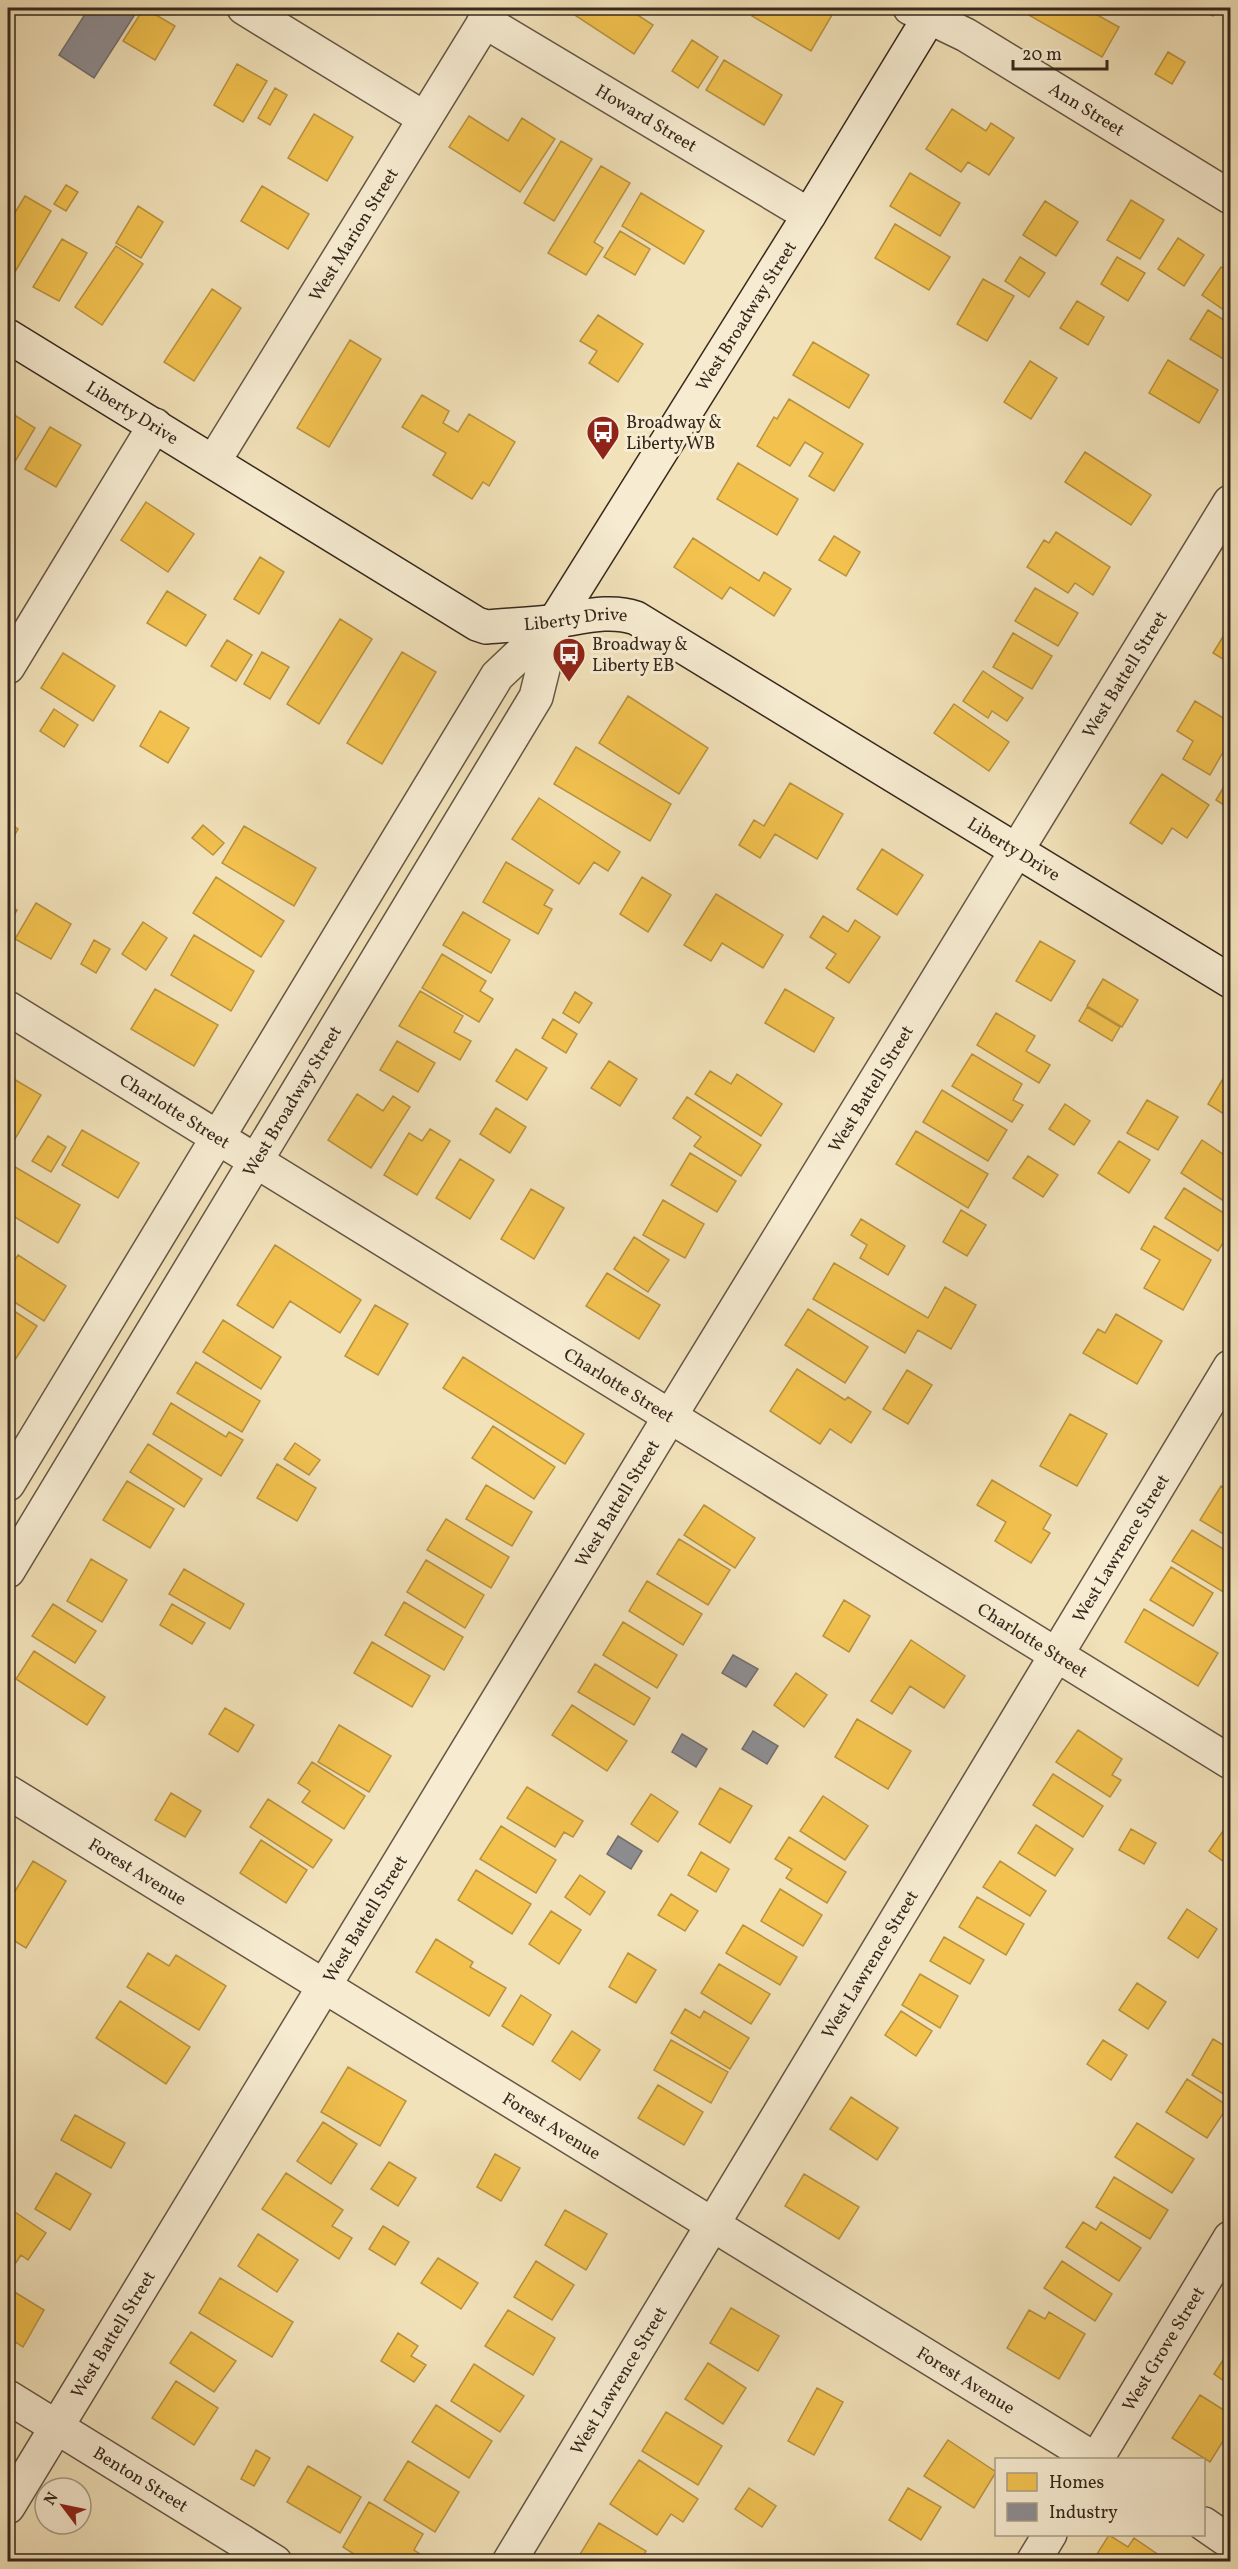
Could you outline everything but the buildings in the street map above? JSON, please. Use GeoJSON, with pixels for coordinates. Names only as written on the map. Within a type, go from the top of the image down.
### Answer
{"type":"FeatureCollection","features":[{"type":"Feature","properties":{"kind":"street"},"geometry":{"type":"LineString","coordinates":[[244,8],[424,118]]}},
{"type":"Feature","properties":{"kind":"street","name":"Ann Street"},"geometry":{"type":"LineString","coordinates":[[925,10],[1230,197]]}},
{"type":"Feature","properties":{"kind":"street","name":"West Broadway Street"},"geometry":{"type":"LineString","coordinates":[[8,1484],[497,676],[555,621],[809,215],[925,10]]}},
{"type":"Feature","properties":{"kind":"street","name":"West Marion Street"},"geometry":{"type":"LineString","coordinates":[[214,461],[488,14]]}},
{"type":"Feature","properties":{"kind":"street","name":"Howard Street"},"geometry":{"type":"LineString","coordinates":[[488,14],[809,215]]}},
{"type":"Feature","properties":{"kind":"street","name":"Liberty Drive"},"geometry":{"type":"LineString","coordinates":[[8,336],[477,624],[486,627],[555,621],[608,613],[624,613],[636,618],[1018,849],[1230,981]]}},
{"type":"Feature","properties":{"kind":"street"},"geometry":{"type":"LineString","coordinates":[[8,667],[156,425]]}},
{"type":"Feature","properties":{"kind":"street","name":"West Battell Street"},"geometry":{"type":"LineString","coordinates":[[8,2507],[669,1418],[1230,502]]}},
{"type":"Feature","properties":{"kind":"street","name":"West Broadway Street"},"geometry":{"type":"LineString","coordinates":[[8,1571],[536,697],[555,621]]}},
{"type":"Feature","properties":{"kind":"street","name":"Charlotte Street"},"geometry":{"type":"LineString","coordinates":[[8,1008],[669,1418],[1230,1762]]}},
{"type":"Feature","properties":{"kind":"street","name":"West Lawrence Street"},"geometry":{"type":"LineString","coordinates":[[509,2562],[1230,1367]]}},
{"type":"Feature","properties":{"kind":"street","name":"Forest Avenue"},"geometry":{"type":"LineString","coordinates":[[8,1792],[1093,2458]]}},
{"type":"Feature","properties":{"kind":"street","name":"West Grove Street"},"geometry":{"type":"LineString","coordinates":[[1097,2458],[1230,2238]]}},
{"type":"Feature","properties":{"kind":"street","name":"Benton Street"},"geometry":{"type":"LineString","coordinates":[[8,2397],[275,2562]]}},
{"type":"Feature","properties":{"kind":"street"},"geometry":{"type":"LineString","coordinates":[[1205,2525],[1230,2542]]}},
{"type":"Feature","properties":{"kind":"street"},"geometry":{"type":"LineString","coordinates":[[1033,2562],[1049,2536]]}},
{"type":"Feature","properties":{"kind":"place","name":"Broadway & Liberty WB"},"geometry":{"type":"Point","coordinates":[603,461]}},
{"type":"Feature","properties":{"kind":"place","name":"Broadway & Liberty EB"},"geometry":{"type":"Point","coordinates":[569,683]}}]}
